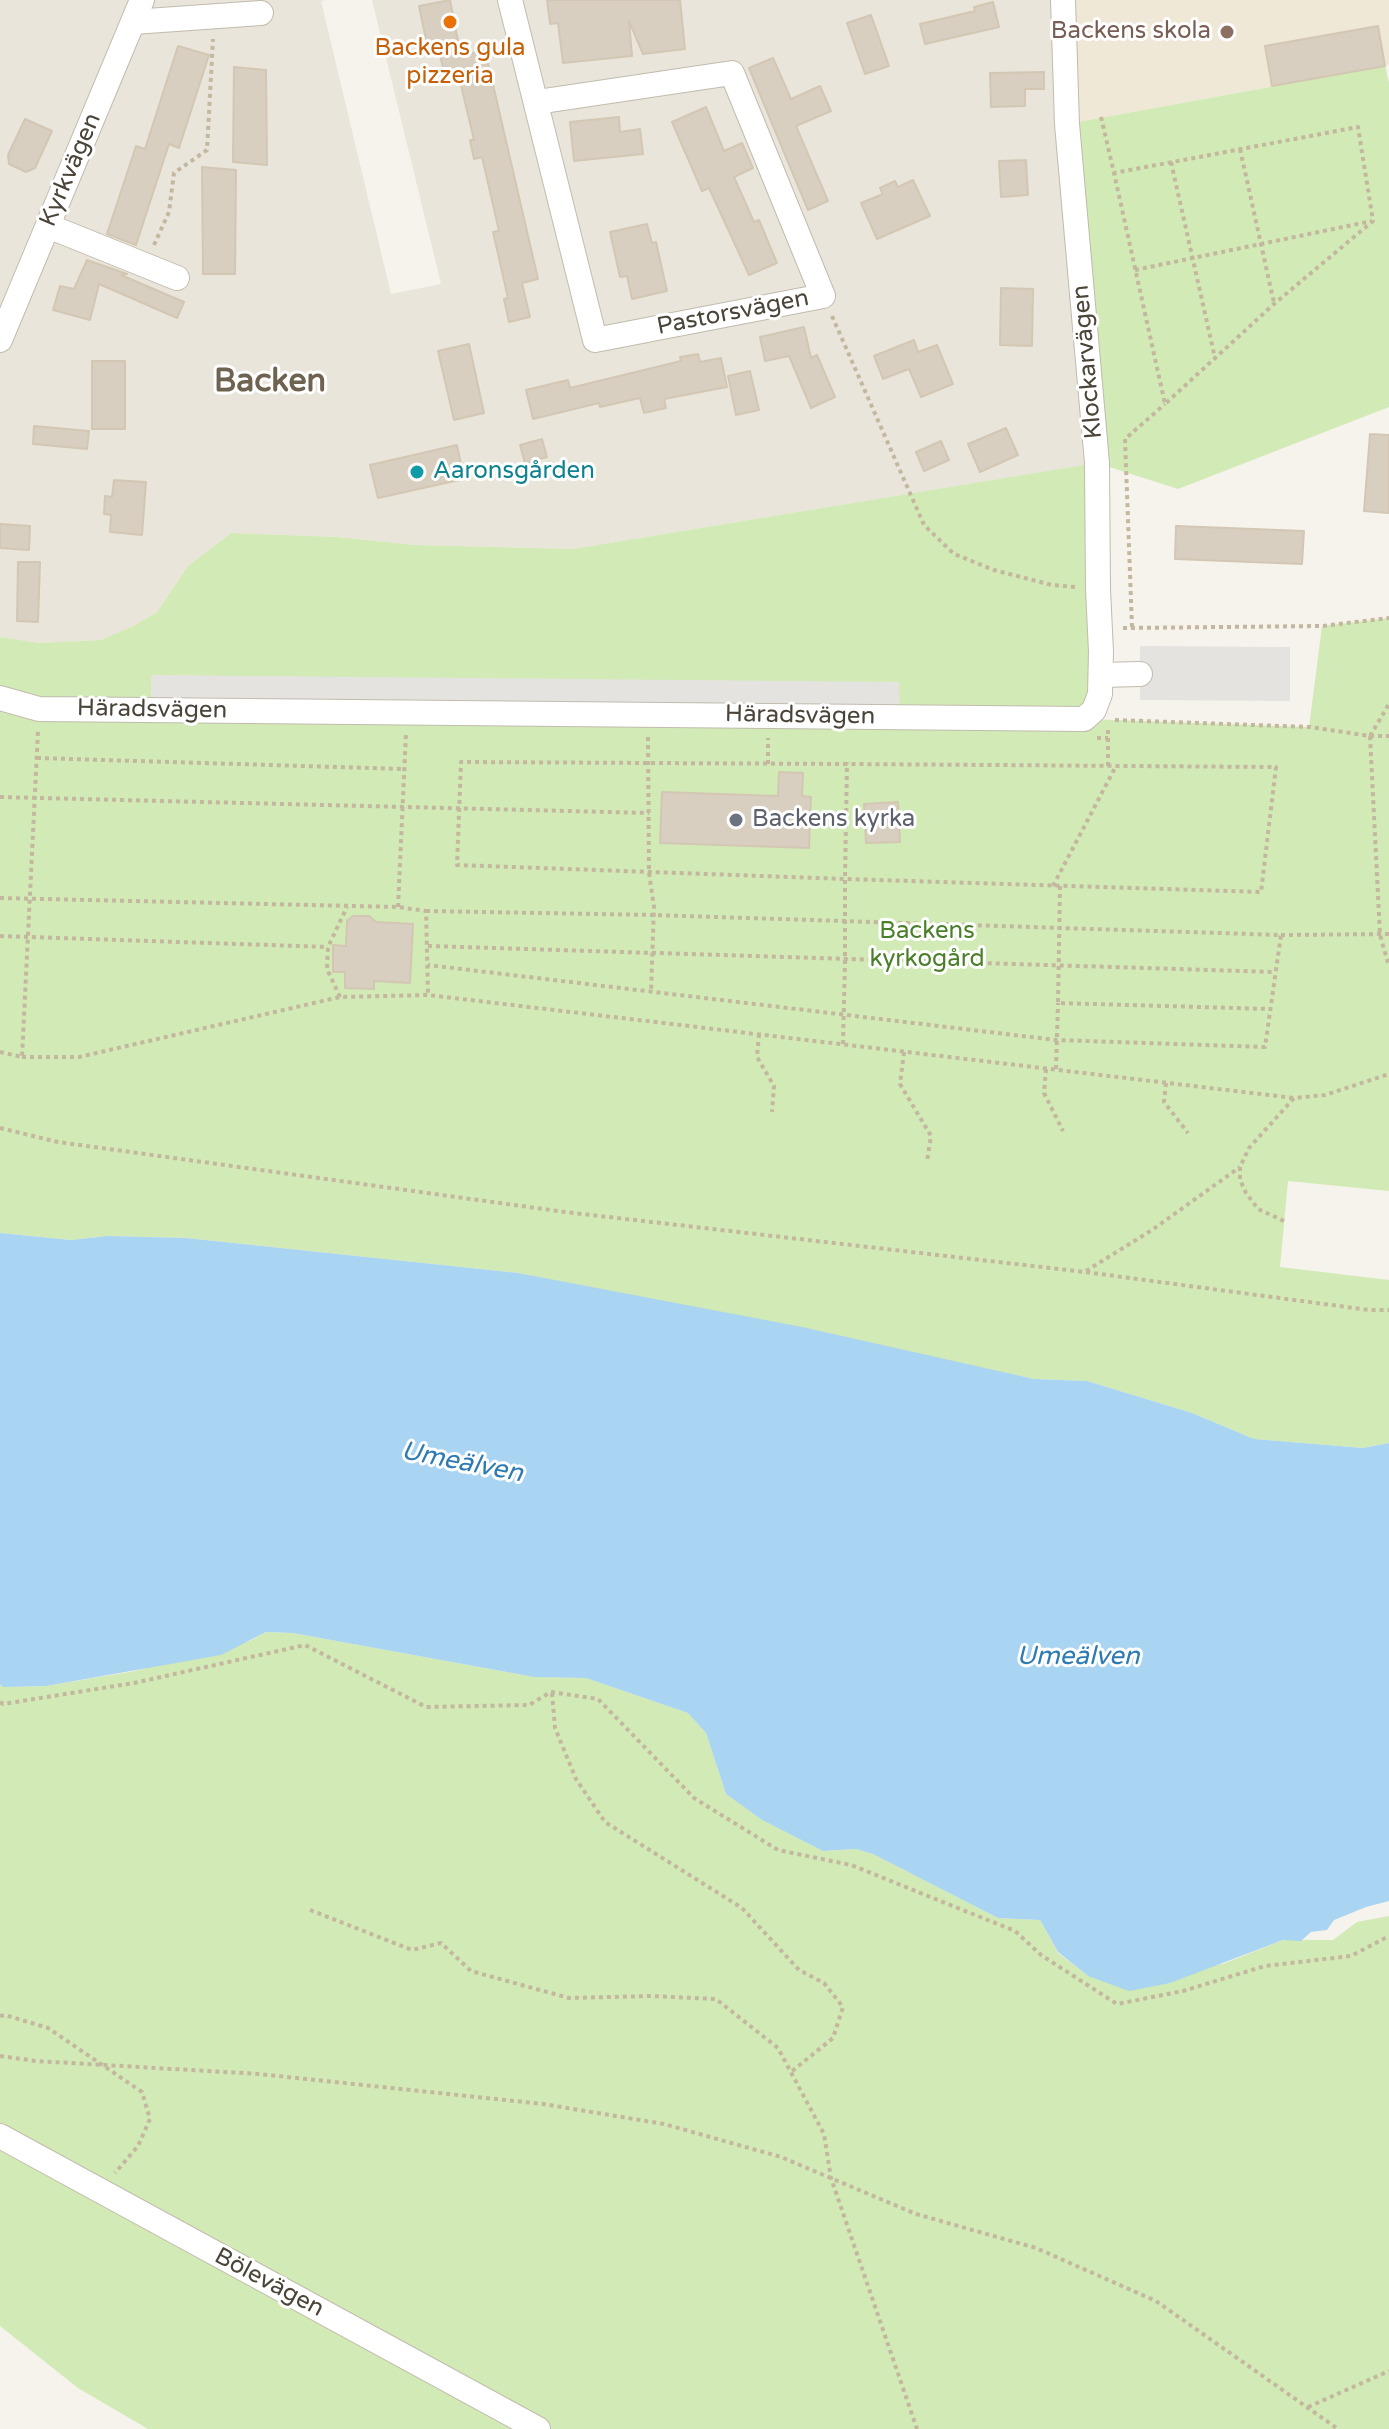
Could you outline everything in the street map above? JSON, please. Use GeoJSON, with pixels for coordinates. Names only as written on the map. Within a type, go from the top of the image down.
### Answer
{"type":"FeatureCollection","features":[{"type":"Feature","properties":{"kind":"street","name":"Pastorsvägen"},"geometry":{"type":"LineString","coordinates":[[510,0],[595,340],[823,296],[732,73],[537,102]]}},
{"type":"Feature","properties":{"kind":"street","name":"Klockarvägen"},"geometry":{"type":"LineString","coordinates":[[1063,0],[1067,124],[1097,463],[1101,675],[1100,694],[1094,710],[1096,720]]}},
{"type":"Feature","properties":{"kind":"street"},"geometry":{"type":"LineString","coordinates":[[138,11],[214,16],[261,13]]}},
{"type":"Feature","properties":{"kind":"street","name":"Kyrkvägen"},"geometry":{"type":"LineString","coordinates":[[0,340],[138,11]]}},
{"type":"Feature","properties":{"kind":"street"},"geometry":{"type":"LineString","coordinates":[[48,226],[177,278]]}},
{"type":"Feature","properties":{"kind":"street"},"geometry":{"type":"LineString","coordinates":[[1101,675],[1140,674]]}},
{"type":"Feature","properties":{"kind":"street","name":"Häradsvägen"},"geometry":{"type":"LineString","coordinates":[[0,698],[39,709],[1096,720]]}},
{"type":"Feature","properties":{"kind":"street","name":"Bölevägen"},"geometry":{"type":"LineString","coordinates":[[0,2136],[538,2429]]}},
{"type":"Feature","properties":{"kind":"path"},"geometry":{"type":"LineString","coordinates":[[145,265],[169,212],[174,173],[207,150],[214,16]]}},
{"type":"Feature","properties":{"kind":"path"},"geometry":{"type":"LineString","coordinates":[[1101,117],[1165,404]]}},
{"type":"Feature","properties":{"kind":"path"},"geometry":{"type":"LineString","coordinates":[[1114,173],[1358,127],[1373,221]]}},
{"type":"Feature","properties":{"kind":"path"},"geometry":{"type":"LineString","coordinates":[[1240,149],[1274,304]]}},
{"type":"Feature","properties":{"kind":"path"},"geometry":{"type":"LineString","coordinates":[[1171,162],[1215,358]]}},
{"type":"Feature","properties":{"kind":"path"},"geometry":{"type":"LineString","coordinates":[[1135,270],[1373,221]]}},
{"type":"Feature","properties":{"kind":"path"},"geometry":{"type":"LineString","coordinates":[[1132,628],[1125,439],[1274,304],[1373,221]]}},
{"type":"Feature","properties":{"kind":"path"},"geometry":{"type":"LineString","coordinates":[[823,296],[924,525],[954,554],[994,570],[1052,585],[1098,589]]}},
{"type":"Feature","properties":{"kind":"path"},"geometry":{"type":"LineString","coordinates":[[1100,628],[1322,626],[1389,618]]}},
{"type":"Feature","properties":{"kind":"path"},"geometry":{"type":"LineString","coordinates":[[1389,704],[1370,736],[1380,935],[1389,966]]}},
{"type":"Feature","properties":{"kind":"path"},"geometry":{"type":"LineString","coordinates":[[22,1057],[39,709]]}},
{"type":"Feature","properties":{"kind":"path"},"geometry":{"type":"LineString","coordinates":[[398,907],[407,713]]}},
{"type":"Feature","properties":{"kind":"path"},"geometry":{"type":"LineString","coordinates":[[648,715],[649,873],[654,915],[651,992]]}},
{"type":"Feature","properties":{"kind":"path"},"geometry":{"type":"LineString","coordinates":[[1108,766],[1096,720],[1310,727],[1389,736]]}},
{"type":"Feature","properties":{"kind":"path"},"geometry":{"type":"LineString","coordinates":[[768,732],[768,764]]}},
{"type":"Feature","properties":{"kind":"path"},"geometry":{"type":"LineString","coordinates":[[37,758],[404,769]]}},
{"type":"Feature","properties":{"kind":"path"},"geometry":{"type":"LineString","coordinates":[[461,762],[648,763],[847,764],[1276,767],[1261,892],[457,865],[461,762]]}},
{"type":"Feature","properties":{"kind":"path"},"geometry":{"type":"LineString","coordinates":[[843,1044],[847,764]]}},
{"type":"Feature","properties":{"kind":"path"},"geometry":{"type":"LineString","coordinates":[[1053,886],[1116,766]]}},
{"type":"Feature","properties":{"kind":"path"},"geometry":{"type":"LineString","coordinates":[[0,797],[649,813]]}},
{"type":"Feature","properties":{"kind":"path"},"geometry":{"type":"LineString","coordinates":[[1056,1070],[1060,886]]}},
{"type":"Feature","properties":{"kind":"path"},"geometry":{"type":"LineString","coordinates":[[0,898],[398,907],[426,911],[1281,935],[1389,934]]}},
{"type":"Feature","properties":{"kind":"path"},"geometry":{"type":"LineString","coordinates":[[340,997],[327,969],[328,947],[348,906]]}},
{"type":"Feature","properties":{"kind":"path"},"geometry":{"type":"LineString","coordinates":[[426,911],[428,995]]}},
{"type":"Feature","properties":{"kind":"path"},"geometry":{"type":"LineString","coordinates":[[428,965],[1056,1040],[1265,1047],[1281,935]]}},
{"type":"Feature","properties":{"kind":"path"},"geometry":{"type":"LineString","coordinates":[[0,936],[328,947]]}},
{"type":"Feature","properties":{"kind":"path"},"geometry":{"type":"LineString","coordinates":[[428,946],[1275,972]]}},
{"type":"Feature","properties":{"kind":"path"},"geometry":{"type":"LineString","coordinates":[[0,1052],[22,1057],[79,1057],[340,997],[428,995],[1294,1098],[1325,1095],[1389,1074]]}},
{"type":"Feature","properties":{"kind":"path"},"geometry":{"type":"LineString","coordinates":[[1058,1003],[1270,1009]]}},
{"type":"Feature","properties":{"kind":"path"},"geometry":{"type":"LineString","coordinates":[[759,1034],[757,1057],[774,1086],[772,1112]]}},
{"type":"Feature","properties":{"kind":"path"},"geometry":{"type":"LineString","coordinates":[[904,1052],[900,1084],[931,1136],[927,1161]]}},
{"type":"Feature","properties":{"kind":"path"},"geometry":{"type":"LineString","coordinates":[[1046,1069],[1044,1093],[1063,1131]]}},
{"type":"Feature","properties":{"kind":"path"},"geometry":{"type":"LineString","coordinates":[[1166,1083],[1164,1102],[1188,1133]]}},
{"type":"Feature","properties":{"kind":"path"},"geometry":{"type":"LineString","coordinates":[[1284,1221],[1258,1209],[1240,1180],[1240,1167],[1263,1130],[1294,1098]]}},
{"type":"Feature","properties":{"kind":"path"},"geometry":{"type":"LineString","coordinates":[[0,1128],[58,1142],[550,1210],[1389,1310]]}},
{"type":"Feature","properties":{"kind":"path"},"geometry":{"type":"LineString","coordinates":[[1085,1272],[1152,1230],[1240,1167]]}},
{"type":"Feature","properties":{"kind":"path"},"geometry":{"type":"LineString","coordinates":[[0,1702],[3,1704],[134,1683],[305,1645],[426,1707],[529,1705],[551,1692],[598,1699],[694,1798],[778,1850],[851,1865],[1015,1931],[1041,1955],[1117,2004],[1183,1991],[1265,1966],[1351,1956],[1389,1936]]}},
{"type":"Feature","properties":{"kind":"path"},"geometry":{"type":"LineString","coordinates":[[551,1692],[555,1728],[576,1779],[605,1822],[742,1908],[799,1970],[824,1983],[843,2007],[833,2038],[791,2072]]}},
{"type":"Feature","properties":{"kind":"path"},"geometry":{"type":"LineString","coordinates":[[310,1910],[412,1950],[441,1943],[471,1971],[569,1998],[651,1996],[716,1999],[778,2048],[824,2134],[831,2178],[917,2429]]}},
{"type":"Feature","properties":{"kind":"path"},"geometry":{"type":"LineString","coordinates":[[0,2016],[48,2028],[142,2092],[150,2119],[138,2146],[110,2178],[104,2192]]}},
{"type":"Feature","properties":{"kind":"path"},"geometry":{"type":"LineString","coordinates":[[0,2056],[259,2074],[543,2104],[664,2124],[781,2157],[916,2214],[1036,2248],[1156,2301],[1338,2429]]}},
{"type":"Feature","properties":{"kind":"path"},"geometry":{"type":"LineString","coordinates":[[1308,2407],[1389,2371]]}},
{"type":"Feature","properties":{"kind":"shaded area"},"geometry":{"type":"Polygon","coordinates":[[[0,0],[325,0],[321,1],[391,294],[441,284],[372,0],[1063,0],[1097,463],[573,549],[415,545],[337,537],[231,533],[188,566],[157,612],[133,626],[101,640],[40,643],[0,637],[0,0]]]}},
{"type":"Feature","properties":{"kind":"shaded area","name":"Backens skola"},"geometry":{"type":"Polygon","coordinates":[[[1063,0],[1389,0],[1389,65],[1067,124],[1063,0]]]}},
{"type":"Feature","properties":{"kind":"shaded area"},"geometry":{"type":"Polygon","coordinates":[[[1140,646],[1290,647],[1290,701],[1140,700],[1140,646]]]}},
{"type":"Feature","properties":{"kind":"shaded area"},"geometry":{"type":"Polygon","coordinates":[[[151,675],[899,682],[900,718],[151,710],[151,675]]]}},
{"type":"Feature","properties":{"kind":"green space","name":"Backens kyrkogård"},"geometry":{"type":"Polygon","coordinates":[[[1385,66],[1389,83],[1389,407],[1178,489],[1097,463],[1098,589],[1086,719],[1309,727],[1322,626],[1389,618],[1389,1191],[1288,1181],[1280,1267],[1389,1280],[1389,1443],[1363,1448],[1254,1439],[1192,1413],[1087,1381],[1034,1379],[518,1273],[186,1238],[107,1236],[71,1240],[0,1233],[0,637],[40,643],[101,640],[133,626],[157,612],[188,566],[231,533],[337,537],[415,545],[573,549],[1096,463],[1067,124],[1385,66]]]}},
{"type":"Feature","properties":{"kind":"green space"},"geometry":{"type":"Polygon","coordinates":[[[266,1632],[293,1633],[534,1677],[586,1678],[688,1713],[706,1733],[726,1794],[762,1820],[823,1851],[856,1849],[873,1854],[998,1918],[1040,1920],[1058,1953],[1088,1976],[1223,1964],[1283,1940],[1333,1940],[1357,1922],[1389,1916],[1389,2429],[148,2429],[78,2388],[0,2326],[0,1684],[3,1687],[46,1686],[135,1671],[250,1641],[266,1632]]]}},
{"type":"Feature","properties":{"kind":"water","name":"Umeälven"},"geometry":{"type":"Polygon","coordinates":[[[0,1233],[71,1240],[107,1236],[186,1238],[518,1273],[802,1327],[1034,1379],[1087,1381],[1192,1413],[1254,1439],[1363,1448],[1389,1443],[1389,1901],[1334,1920],[1327,1930],[1311,1932],[1301,1941],[1283,1940],[1170,1983],[1129,1991],[1088,1976],[1058,1952],[1040,1920],[998,1918],[873,1854],[856,1849],[823,1851],[762,1820],[726,1794],[706,1733],[688,1713],[586,1678],[534,1677],[293,1633],[266,1632],[221,1655],[46,1686],[3,1687],[0,1684],[0,1233]]]}},
{"type":"Feature","properties":{"kind":"building"},"geometry":{"type":"Polygon","coordinates":[[[450,0],[461,56],[485,50],[538,279],[522,283],[530,317],[509,322],[504,299],[508,298],[493,232],[499,231],[482,157],[474,159],[470,140],[474,140],[460,81],[447,84],[438,47],[428,49],[419,6],[450,0]]]}},
{"type":"Feature","properties":{"kind":"building"},"geometry":{"type":"Polygon","coordinates":[[[547,0],[680,0],[685,49],[643,54],[629,21],[632,56],[563,63],[558,23],[550,24],[547,0]]]}},
{"type":"Feature","properties":{"kind":"building"},"geometry":{"type":"Polygon","coordinates":[[[993,2],[999,27],[925,44],[920,24],[975,11],[974,7],[993,2]]]}},
{"type":"Feature","properties":{"kind":"building"},"geometry":{"type":"Polygon","coordinates":[[[871,15],[889,66],[865,74],[847,23],[871,15]]]}},
{"type":"Feature","properties":{"kind":"building"},"geometry":{"type":"Polygon","coordinates":[[[1378,26],[1385,66],[1272,86],[1265,46],[1378,26]]]}},
{"type":"Feature","properties":{"kind":"building"},"geometry":{"type":"Polygon","coordinates":[[[178,46],[209,55],[179,148],[169,144],[136,245],[107,234],[136,146],[145,149],[178,46]]]}},
{"type":"Feature","properties":{"kind":"building"},"geometry":{"type":"Polygon","coordinates":[[[773,58],[791,99],[820,86],[831,111],[796,126],[828,201],[808,210],[749,68],[773,58]]]}},
{"type":"Feature","properties":{"kind":"building"},"geometry":{"type":"Polygon","coordinates":[[[234,67],[266,70],[267,165],[233,162],[234,67]]]}},
{"type":"Feature","properties":{"kind":"building"},"geometry":{"type":"Polygon","coordinates":[[[1044,72],[1044,89],[1025,89],[1025,106],[991,107],[990,73],[1044,72]]]}},
{"type":"Feature","properties":{"kind":"building"},"geometry":{"type":"Polygon","coordinates":[[[706,107],[724,151],[742,143],[753,168],[734,177],[754,222],[759,220],[777,263],[749,275],[709,188],[702,191],[672,122],[706,107]]]}},
{"type":"Feature","properties":{"kind":"building"},"geometry":{"type":"Polygon","coordinates":[[[619,117],[620,132],[640,129],[643,154],[574,161],[570,122],[619,117]]]}},
{"type":"Feature","properties":{"kind":"building"},"geometry":{"type":"Polygon","coordinates":[[[25,119],[52,131],[35,168],[26,172],[9,164],[8,155],[25,119]]]}},
{"type":"Feature","properties":{"kind":"building"},"geometry":{"type":"Polygon","coordinates":[[[1026,160],[1028,195],[1001,197],[999,161],[1026,160]]]}},
{"type":"Feature","properties":{"kind":"building"},"geometry":{"type":"Polygon","coordinates":[[[202,167],[236,170],[235,274],[203,274],[202,167]]]}},
{"type":"Feature","properties":{"kind":"building"},"geometry":{"type":"Polygon","coordinates":[[[913,180],[930,216],[877,239],[861,203],[883,194],[880,188],[895,181],[898,187],[913,180]]]}},
{"type":"Feature","properties":{"kind":"building"},"geometry":{"type":"Polygon","coordinates":[[[647,224],[652,243],[656,242],[667,291],[632,299],[627,276],[620,277],[610,232],[647,224]]]}},
{"type":"Feature","properties":{"kind":"building"},"geometry":{"type":"Polygon","coordinates":[[[87,260],[127,274],[121,275],[184,302],[177,318],[99,284],[90,320],[53,310],[60,286],[74,289],[87,260]]]}},
{"type":"Feature","properties":{"kind":"building"},"geometry":{"type":"Polygon","coordinates":[[[1001,288],[1033,289],[1032,346],[1000,345],[1001,288]]]}},
{"type":"Feature","properties":{"kind":"building"},"geometry":{"type":"Polygon","coordinates":[[[804,327],[811,358],[817,355],[835,397],[811,408],[789,356],[765,361],[760,337],[804,327]]]}},
{"type":"Feature","properties":{"kind":"building"},"geometry":{"type":"Polygon","coordinates":[[[914,340],[918,352],[937,345],[953,384],[921,397],[909,369],[883,379],[874,356],[914,340]]]}},
{"type":"Feature","properties":{"kind":"building"},"geometry":{"type":"Polygon","coordinates":[[[469,344],[484,413],[454,420],[438,351],[469,344]]]}},
{"type":"Feature","properties":{"kind":"building"},"geometry":{"type":"Polygon","coordinates":[[[698,354],[700,362],[721,358],[727,387],[664,399],[666,408],[644,413],[640,398],[600,407],[599,403],[533,419],[526,390],[568,380],[570,388],[681,361],[680,357],[698,354]]]}},
{"type":"Feature","properties":{"kind":"building"},"geometry":{"type":"Polygon","coordinates":[[[92,361],[125,361],[125,429],[92,429],[92,361]]]}},
{"type":"Feature","properties":{"kind":"building"},"geometry":{"type":"Polygon","coordinates":[[[750,371],[759,410],[736,415],[728,376],[750,371]]]}},
{"type":"Feature","properties":{"kind":"building"},"geometry":{"type":"Polygon","coordinates":[[[34,426],[89,431],[87,449],[33,444],[34,426]]]}},
{"type":"Feature","properties":{"kind":"building"},"geometry":{"type":"Polygon","coordinates":[[[1006,428],[1018,455],[980,472],[968,444],[1006,428]]]}},
{"type":"Feature","properties":{"kind":"building"},"geometry":{"type":"Polygon","coordinates":[[[1370,434],[1389,435],[1389,513],[1364,511],[1370,434]]]}},
{"type":"Feature","properties":{"kind":"building"},"geometry":{"type":"Polygon","coordinates":[[[542,439],[547,457],[525,463],[520,445],[542,439]]]}},
{"type":"Feature","properties":{"kind":"building"},"geometry":{"type":"Polygon","coordinates":[[[941,441],[949,460],[924,471],[916,452],[941,441]]]}},
{"type":"Feature","properties":{"kind":"building","name":"Aaronsgården"},"geometry":{"type":"Polygon","coordinates":[[[457,445],[464,479],[378,498],[370,465],[457,445]]]}},
{"type":"Feature","properties":{"kind":"building"},"geometry":{"type":"Polygon","coordinates":[[[114,480],[146,482],[142,535],[110,532],[111,515],[104,514],[105,496],[112,497],[114,480]]]}},
{"type":"Feature","properties":{"kind":"building"},"geometry":{"type":"Polygon","coordinates":[[[0,524],[30,526],[29,550],[0,548],[0,524]]]}},
{"type":"Feature","properties":{"kind":"building"},"geometry":{"type":"Polygon","coordinates":[[[1176,526],[1304,531],[1302,564],[1175,559],[1176,526]]]}},
{"type":"Feature","properties":{"kind":"building"},"geometry":{"type":"Polygon","coordinates":[[[18,562],[40,562],[38,622],[17,621],[18,562]]]}},
{"type":"Feature","properties":{"kind":"building","name":"Backens kyrka"},"geometry":{"type":"Polygon","coordinates":[[[779,772],[803,773],[802,796],[811,797],[809,848],[660,843],[662,792],[778,796],[779,772]]]}},
{"type":"Feature","properties":{"kind":"building"},"geometry":{"type":"Polygon","coordinates":[[[898,802],[900,842],[866,843],[864,804],[898,802]]]}},
{"type":"Feature","properties":{"kind":"building"},"geometry":{"type":"Polygon","coordinates":[[[353,916],[369,916],[376,922],[413,924],[410,983],[374,981],[374,989],[345,988],[345,972],[333,972],[333,945],[346,946],[347,921],[353,916]]]}},
{"type":"Feature","properties":{"kind":"place","name":"Backens gula pizzeria"},"geometry":{"type":"Point","coordinates":[450,22]}},
{"type":"Feature","properties":{"kind":"place","name":"Backens skola"},"geometry":{"type":"Point","coordinates":[1227,32]}},
{"type":"Feature","properties":{"kind":"place","name":"Aaronsgården"},"geometry":{"type":"Point","coordinates":[417,472]}},
{"type":"Feature","properties":{"kind":"place","name":"Backens kyrka"},"geometry":{"type":"Point","coordinates":[736,820]}},
{"type":"Feature","properties":{"kind":"district","name":"Backen"},"geometry":{"type":"Point","coordinates":[270,383]}}]}
